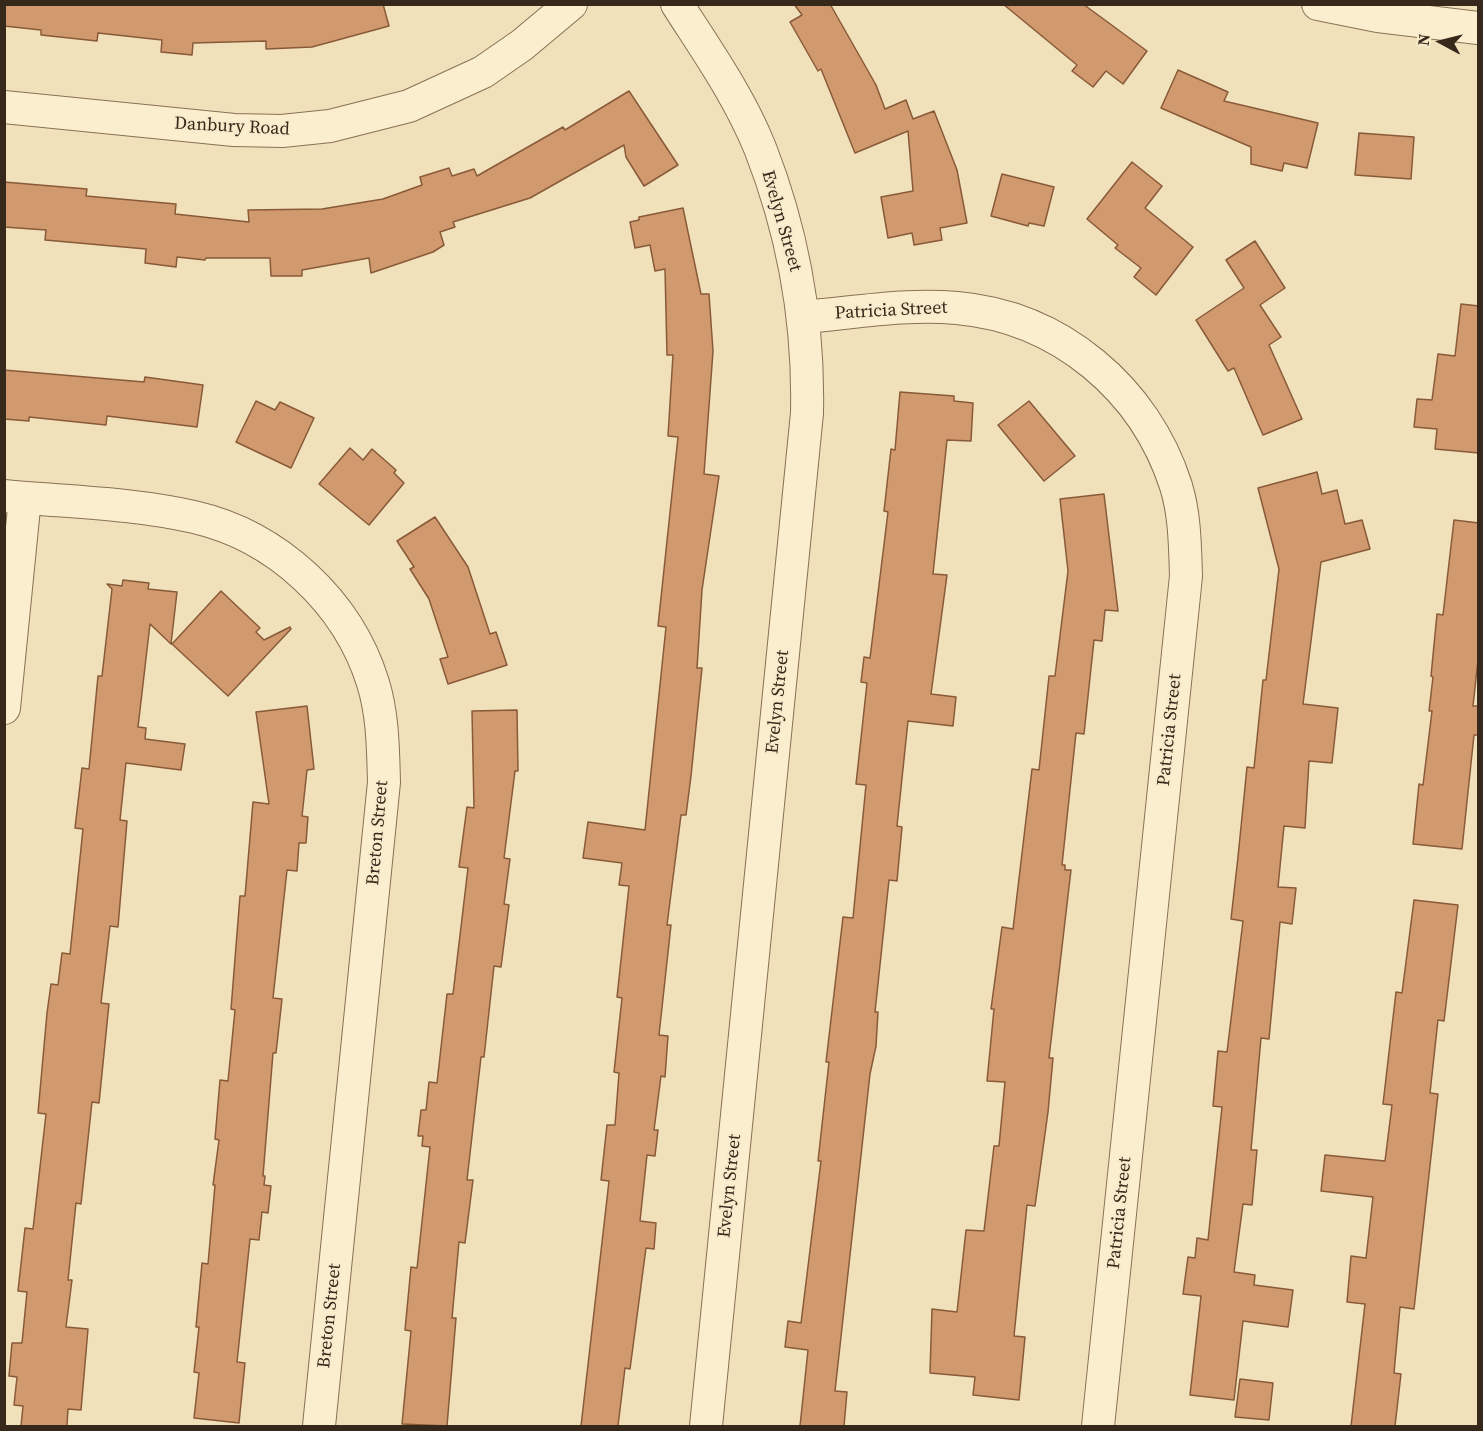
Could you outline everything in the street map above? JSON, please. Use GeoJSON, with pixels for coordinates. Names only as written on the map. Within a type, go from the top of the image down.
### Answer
{"type":"FeatureCollection","features":[{"type":"Feature","properties":{"kind":"street","name":"Danbury Road"},"geometry":{"type":"LineString","coordinates":[[4,107],[234,130],[282,131],[330,126],[409,106],[483,72],[571,4]]}},
{"type":"Feature","properties":{"kind":"street","name":"Evelyn Street"},"geometry":{"type":"LineString","coordinates":[[677,4],[729,87],[759,147],[793,255],[803,317],[807,413],[706,1426]]}},
{"type":"Feature","properties":{"kind":"street"},"geometry":{"type":"LineString","coordinates":[[1318,4],[1378,16],[1479,28]]}},
{"type":"Feature","properties":{"kind":"street","name":"Patricia Street"},"geometry":{"type":"LineString","coordinates":[[803,317],[920,307],[958,308],[1013,319],[1052,335],[1094,363],[1130,399],[1156,438],[1177,492],[1187,553],[1186,576],[1098,1426]]}},
{"type":"Feature","properties":{"kind":"street"},"geometry":{"type":"LineString","coordinates":[[4,708],[15,497]]}},
{"type":"Feature","properties":{"kind":"street","name":"Breton Street"},"geometry":{"type":"LineString","coordinates":[[15,497],[164,512],[202,519],[240,533],[281,556],[326,599],[362,654],[373,684],[383,733],[384,782],[319,1426]]}},
{"type":"Feature","properties":{"kind":"building"},"geometry":{"type":"Polygon","coordinates":[[[4,4],[383,4],[389,26],[312,47],[266,49],[266,41],[193,43],[192,55],[161,52],[162,40],[98,33],[97,41],[41,35],[41,30],[4,26],[4,4]]]}},
{"type":"Feature","properties":{"kind":"building"},"geometry":{"type":"Polygon","coordinates":[[[794,4],[830,4],[876,85],[885,109],[906,100],[913,119],[934,111],[957,170],[967,223],[940,228],[942,240],[914,245],[912,233],[888,238],[881,197],[913,191],[908,131],[855,153],[821,69],[818,71],[790,22],[802,15],[794,4]]]}},
{"type":"Feature","properties":{"kind":"building"},"geometry":{"type":"Polygon","coordinates":[[[1003,4],[1083,4],[1147,51],[1123,84],[1106,71],[1093,87],[1072,71],[1077,65],[1003,4]]]}},
{"type":"Feature","properties":{"kind":"building"},"geometry":{"type":"Polygon","coordinates":[[[1178,70],[1228,92],[1224,101],[1318,123],[1307,168],[1284,163],[1282,171],[1251,164],[1251,147],[1161,108],[1178,70]]]}},
{"type":"Feature","properties":{"kind":"building"},"geometry":{"type":"Polygon","coordinates":[[[629,91],[678,165],[644,186],[626,157],[624,145],[530,198],[453,222],[455,227],[440,232],[444,245],[433,252],[371,273],[369,258],[302,270],[302,276],[271,276],[270,258],[206,258],[205,260],[177,257],[176,267],[145,263],[146,249],[45,240],[46,230],[4,227],[4,182],[87,189],[86,196],[176,204],[175,214],[249,222],[248,210],[322,209],[383,199],[422,185],[420,177],[449,168],[452,176],[474,169],[477,176],[563,127],[565,130],[629,91]]]}},
{"type":"Feature","properties":{"kind":"building"},"geometry":{"type":"Polygon","coordinates":[[[1359,133],[1414,137],[1411,179],[1355,175],[1359,133]]]}},
{"type":"Feature","properties":{"kind":"building"},"geometry":{"type":"Polygon","coordinates":[[[1132,162],[1162,186],[1145,208],[1193,247],[1156,295],[1134,277],[1141,268],[1115,248],[1118,245],[1087,219],[1132,162]]]}},
{"type":"Feature","properties":{"kind":"building"},"geometry":{"type":"Polygon","coordinates":[[[1002,174],[1054,187],[1044,226],[1029,223],[1028,226],[991,216],[1002,174]]]}},
{"type":"Feature","properties":{"kind":"building"},"geometry":{"type":"Polygon","coordinates":[[[683,208],[701,294],[709,294],[713,351],[704,474],[719,476],[702,590],[697,668],[702,668],[691,776],[686,815],[681,815],[667,925],[671,925],[659,1035],[668,1036],[665,1077],[661,1076],[654,1130],[658,1130],[655,1156],[647,1155],[640,1221],[656,1223],[654,1249],[646,1248],[630,1369],[625,1368],[618,1426],[581,1426],[609,1181],[601,1180],[607,1125],[615,1125],[619,1073],[614,1072],[622,998],[617,997],[629,886],[619,885],[622,863],[583,858],[588,822],[645,830],[666,627],[658,626],[678,437],[668,436],[673,355],[667,355],[665,269],[655,271],[650,245],[635,248],[630,222],[639,220],[639,217],[683,208]]]}},
{"type":"Feature","properties":{"kind":"building"},"geometry":{"type":"Polygon","coordinates":[[[1255,241],[1285,288],[1260,305],[1281,337],[1269,345],[1302,419],[1263,435],[1234,368],[1228,371],[1196,320],[1244,288],[1226,260],[1255,241]]]}},
{"type":"Feature","properties":{"kind":"building"},"geometry":{"type":"Polygon","coordinates":[[[1461,304],[1479,306],[1479,453],[1435,449],[1437,429],[1414,427],[1417,399],[1432,400],[1438,354],[1455,356],[1461,304]]]}},
{"type":"Feature","properties":{"kind":"building"},"geometry":{"type":"Polygon","coordinates":[[[4,370],[144,382],[145,377],[203,385],[197,427],[107,416],[106,425],[29,417],[29,421],[4,419],[4,370]]]}},
{"type":"Feature","properties":{"kind":"building"},"geometry":{"type":"Polygon","coordinates":[[[900,392],[954,396],[954,401],[973,403],[971,441],[947,440],[933,574],[947,575],[931,694],[956,697],[953,726],[908,721],[897,826],[902,827],[897,881],[889,880],[875,1012],[878,1012],[876,1046],[870,1074],[835,1391],[847,1392],[844,1426],[800,1426],[808,1350],[785,1347],[788,1321],[801,1323],[821,1161],[818,1161],[829,1062],[826,1062],[843,917],[853,918],[866,785],[856,784],[867,683],[861,682],[864,657],[870,658],[888,512],[884,511],[891,449],[895,450],[900,392]]]}},
{"type":"Feature","properties":{"kind":"building"},"geometry":{"type":"Polygon","coordinates":[[[256,401],[275,410],[280,402],[314,418],[291,468],[236,442],[256,401]]]}},
{"type":"Feature","properties":{"kind":"building"},"geometry":{"type":"Polygon","coordinates":[[[1029,401],[1075,456],[1044,481],[998,425],[1029,401]]]}},
{"type":"Feature","properties":{"kind":"building"},"geometry":{"type":"Polygon","coordinates":[[[350,448],[363,460],[372,449],[396,470],[394,473],[404,483],[369,525],[319,484],[350,448]]]}},
{"type":"Feature","properties":{"kind":"building"},"geometry":{"type":"Polygon","coordinates":[[[1317,472],[1322,494],[1337,490],[1345,524],[1362,520],[1370,549],[1321,562],[1303,704],[1338,708],[1332,763],[1309,761],[1305,828],[1284,826],[1278,887],[1296,888],[1292,924],[1280,922],[1269,1039],[1261,1038],[1251,1150],[1257,1150],[1252,1205],[1243,1204],[1234,1272],[1255,1275],[1254,1285],[1293,1290],[1288,1327],[1243,1321],[1234,1400],[1190,1395],[1201,1296],[1183,1294],[1188,1257],[1195,1258],[1197,1238],[1208,1240],[1222,1107],[1213,1106],[1218,1051],[1227,1052],[1243,921],[1231,919],[1247,767],[1254,768],[1263,680],[1266,680],[1279,569],[1258,488],[1317,472]]]}},
{"type":"Feature","properties":{"kind":"building"},"geometry":{"type":"Polygon","coordinates":[[[1104,494],[1118,611],[1105,610],[1102,641],[1094,640],[1084,734],[1076,733],[1062,865],[1065,865],[1065,870],[1071,870],[1049,1058],[1053,1058],[1048,1112],[1035,1206],[1027,1205],[1014,1336],[1025,1337],[1019,1400],[973,1395],[975,1377],[930,1373],[932,1309],[957,1312],[966,1230],[984,1231],[994,1146],[999,1146],[1005,1082],[987,1081],[994,1009],[991,1009],[1002,927],[1013,929],[1032,769],[1039,770],[1049,676],[1055,676],[1068,571],[1060,499],[1104,494]]]}},
{"type":"Feature","properties":{"kind":"building"},"geometry":{"type":"Polygon","coordinates":[[[435,517],[468,567],[490,634],[496,632],[507,665],[448,684],[440,659],[448,657],[429,599],[410,569],[414,567],[397,541],[435,517]]]}},
{"type":"Feature","properties":{"kind":"building"},"geometry":{"type":"Polygon","coordinates":[[[1454,520],[1479,523],[1479,651],[1473,706],[1479,706],[1479,735],[1474,735],[1462,849],[1413,844],[1419,784],[1423,785],[1432,711],[1429,711],[1437,614],[1443,615],[1454,520]]]}},
{"type":"Feature","properties":{"kind":"building"},"geometry":{"type":"Polygon","coordinates":[[[123,580],[149,583],[148,589],[177,592],[171,644],[150,624],[138,727],[146,728],[145,739],[185,744],[181,770],[126,763],[120,820],[127,821],[118,927],[110,926],[101,1003],[109,1004],[99,1103],[92,1102],[81,1204],[76,1203],[68,1280],[72,1280],[66,1327],[88,1329],[81,1410],[68,1409],[67,1426],[21,1426],[23,1406],[14,1405],[17,1377],[9,1376],[12,1343],[22,1343],[27,1292],[18,1291],[25,1228],[33,1229],[46,1114],[38,1113],[47,1013],[51,984],[58,985],[62,953],[70,954],[83,829],[75,828],[82,768],[89,769],[98,676],[102,676],[112,589],[107,584],[122,586],[123,580]]]}},
{"type":"Feature","properties":{"kind":"building"},"geometry":{"type":"Polygon","coordinates":[[[221,591],[260,628],[256,632],[264,640],[290,627],[291,629],[228,696],[172,644],[221,591]]]}},
{"type":"Feature","properties":{"kind":"building"},"geometry":{"type":"Polygon","coordinates":[[[307,706],[314,769],[307,770],[302,816],[308,817],[306,843],[299,843],[297,871],[287,870],[273,998],[282,999],[276,1053],[273,1053],[263,1176],[265,1176],[264,1185],[271,1186],[268,1213],[262,1212],[259,1240],[250,1239],[237,1362],[245,1363],[239,1423],[194,1418],[199,1373],[194,1372],[199,1327],[196,1327],[202,1263],[208,1264],[215,1185],[213,1185],[219,1140],[215,1139],[220,1080],[228,1081],[235,1010],[231,1009],[240,896],[245,896],[253,802],[269,804],[256,712],[307,706]]]}},
{"type":"Feature","properties":{"kind":"building"},"geometry":{"type":"Polygon","coordinates":[[[517,710],[518,771],[515,771],[504,858],[510,859],[504,904],[509,905],[501,967],[494,966],[484,1057],[481,1057],[467,1180],[473,1180],[465,1243],[459,1242],[452,1318],[456,1318],[447,1426],[402,1424],[411,1331],[405,1330],[411,1267],[417,1268],[430,1147],[422,1146],[423,1136],[418,1136],[421,1110],[426,1110],[429,1082],[437,1083],[447,994],[453,994],[468,868],[459,867],[467,807],[474,808],[472,711],[517,710]]]}},
{"type":"Feature","properties":{"kind":"building"},"geometry":{"type":"Polygon","coordinates":[[[1414,900],[1458,905],[1444,1021],[1438,1020],[1430,1093],[1438,1094],[1414,1309],[1400,1307],[1394,1373],[1401,1374],[1395,1426],[1351,1426],[1365,1304],[1347,1302],[1351,1256],[1366,1258],[1373,1197],[1321,1191],[1325,1155],[1385,1161],[1392,1105],[1383,1104],[1396,992],[1402,993],[1414,900]]]}},
{"type":"Feature","properties":{"kind":"building"},"geometry":{"type":"Polygon","coordinates":[[[1240,1379],[1273,1383],[1269,1420],[1235,1417],[1240,1379]]]}}]}
